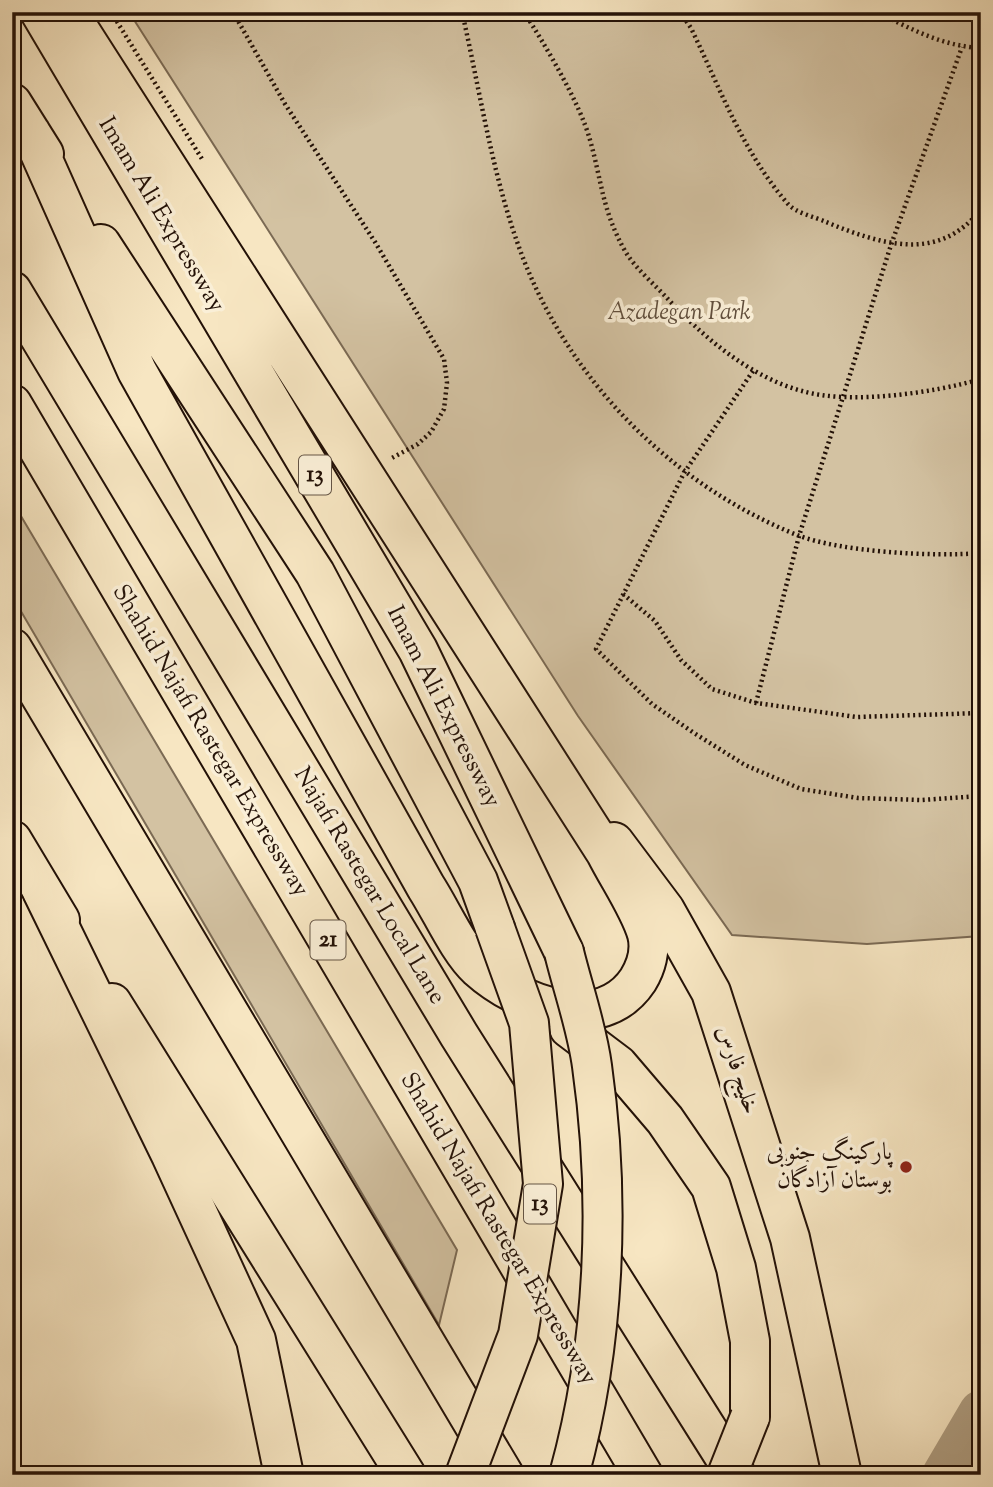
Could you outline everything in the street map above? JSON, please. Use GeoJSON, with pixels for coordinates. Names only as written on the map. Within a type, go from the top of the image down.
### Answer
{"type":"FeatureCollection","features":[{"type":"Feature","properties":{"kind":"main road","name":"Imam Ali Expressway"},"geometry":{"type":"LineString","coordinates":[[40,12],[418,650],[564,952],[592,1065],[602,1193],[598,1313],[583,1421],[569,1475]]}},
{"type":"Feature","properties":{"kind":"main road"},"geometry":{"type":"LineString","coordinates":[[68,12],[606,853],[647,935],[646,966],[626,996],[597,1011],[537,1004]]}},
{"type":"Feature","properties":{"kind":"main road","name":"Imam Ali Expressway"},"geometry":{"type":"LineString","coordinates":[[22,118],[315,573],[478,881],[529,1023],[543,1184],[518,1335],[465,1475]]}},
{"type":"Feature","properties":{"kind":"main road"},"geometry":{"type":"LineString","coordinates":[[22,118],[137,371],[426,887],[475,965],[492,979],[537,1004],[618,1065],[665,1120],[712,1187],[736,1268],[750,1341],[750,1417],[727,1475]]}},
{"type":"Feature","properties":{"kind":"main road","name":"Najafi Rastegar Local Lane"},"geometry":{"type":"LineString","coordinates":[[12,291],[459,1035],[736,1475]]}},
{"type":"Feature","properties":{"kind":"main road","name":"Shahid Najafi Rastegar Expressway"},"geometry":{"type":"LineString","coordinates":[[12,404],[643,1475]]}},
{"type":"Feature","properties":{"kind":"main road"},"geometry":{"type":"LineString","coordinates":[[12,648],[504,1475]]}},
{"type":"Feature","properties":{"kind":"main road","name":"خلیج فارس"},"geometry":{"type":"LineString","coordinates":[[519,717],[665,910],[711,992],[790,1238],[842,1475]]}},
{"type":"Feature","properties":{"kind":"main road"},"geometry":{"type":"LineString","coordinates":[[12,841],[406,1475]]}},
{"type":"Feature","properties":{"kind":"main road"},"geometry":{"type":"LineString","coordinates":[[42,891],[171,1155],[256,1340],[284,1475]]}},
{"type":"Feature","properties":{"kind":"path"},"geometry":{"type":"LineString","coordinates":[[233,12],[285,104],[375,242],[444,359],[447,383],[444,409],[431,432],[418,444],[389,460]]}},
{"type":"Feature","properties":{"kind":"path"},"geometry":{"type":"LineString","coordinates":[[462,12],[493,155],[520,250],[557,330],[614,408],[684,473],[734,504],[799,536],[871,550],[981,553]]}},
{"type":"Feature","properties":{"kind":"path"},"geometry":{"type":"LineString","coordinates":[[524,12],[546,46],[590,137],[604,207],[626,253],[685,317],[753,372],[803,392],[845,396],[913,394],[981,379]]}},
{"type":"Feature","properties":{"kind":"path"},"geometry":{"type":"LineString","coordinates":[[680,12],[702,51],[747,149],[790,207],[891,245],[932,244],[972,220],[981,209]]}},
{"type":"Feature","properties":{"kind":"path"},"geometry":{"type":"LineString","coordinates":[[877,12],[927,37],[962,47],[981,48]]}},
{"type":"Feature","properties":{"kind":"path"},"geometry":{"type":"LineString","coordinates":[[755,703],[799,536],[891,245],[962,47]]}},
{"type":"Feature","properties":{"kind":"path"},"geometry":{"type":"LineString","coordinates":[[753,372],[684,473],[596,649],[652,704],[745,765],[801,789],[858,798],[921,800],[981,796]]}},
{"type":"Feature","properties":{"kind":"path"},"geometry":{"type":"LineString","coordinates":[[623,594],[655,621],[681,660],[712,690],[755,703],[858,717],[981,713]]}},
{"type":"Feature","properties":{"kind":"green space","name":"Azadegan Park"},"geometry":{"type":"Polygon","coordinates":[[[129,12],[981,12],[981,936],[867,944],[732,935],[578,716],[129,12]]]}},
{"type":"Feature","properties":{"kind":"green space"},"geometry":{"type":"Polygon","coordinates":[[[12,501],[457,1250],[439,1325],[12,596],[12,501]]]}},
{"type":"Feature","properties":{"kind":"waterway"},"geometry":{"type":"LineString","coordinates":[[944,1475],[981,1412]]}},
{"type":"Feature","properties":{"kind":"place","name":"پارکینگ جنوبی بوستان آزادگان"},"geometry":{"type":"Point","coordinates":[906,1167]}}]}
